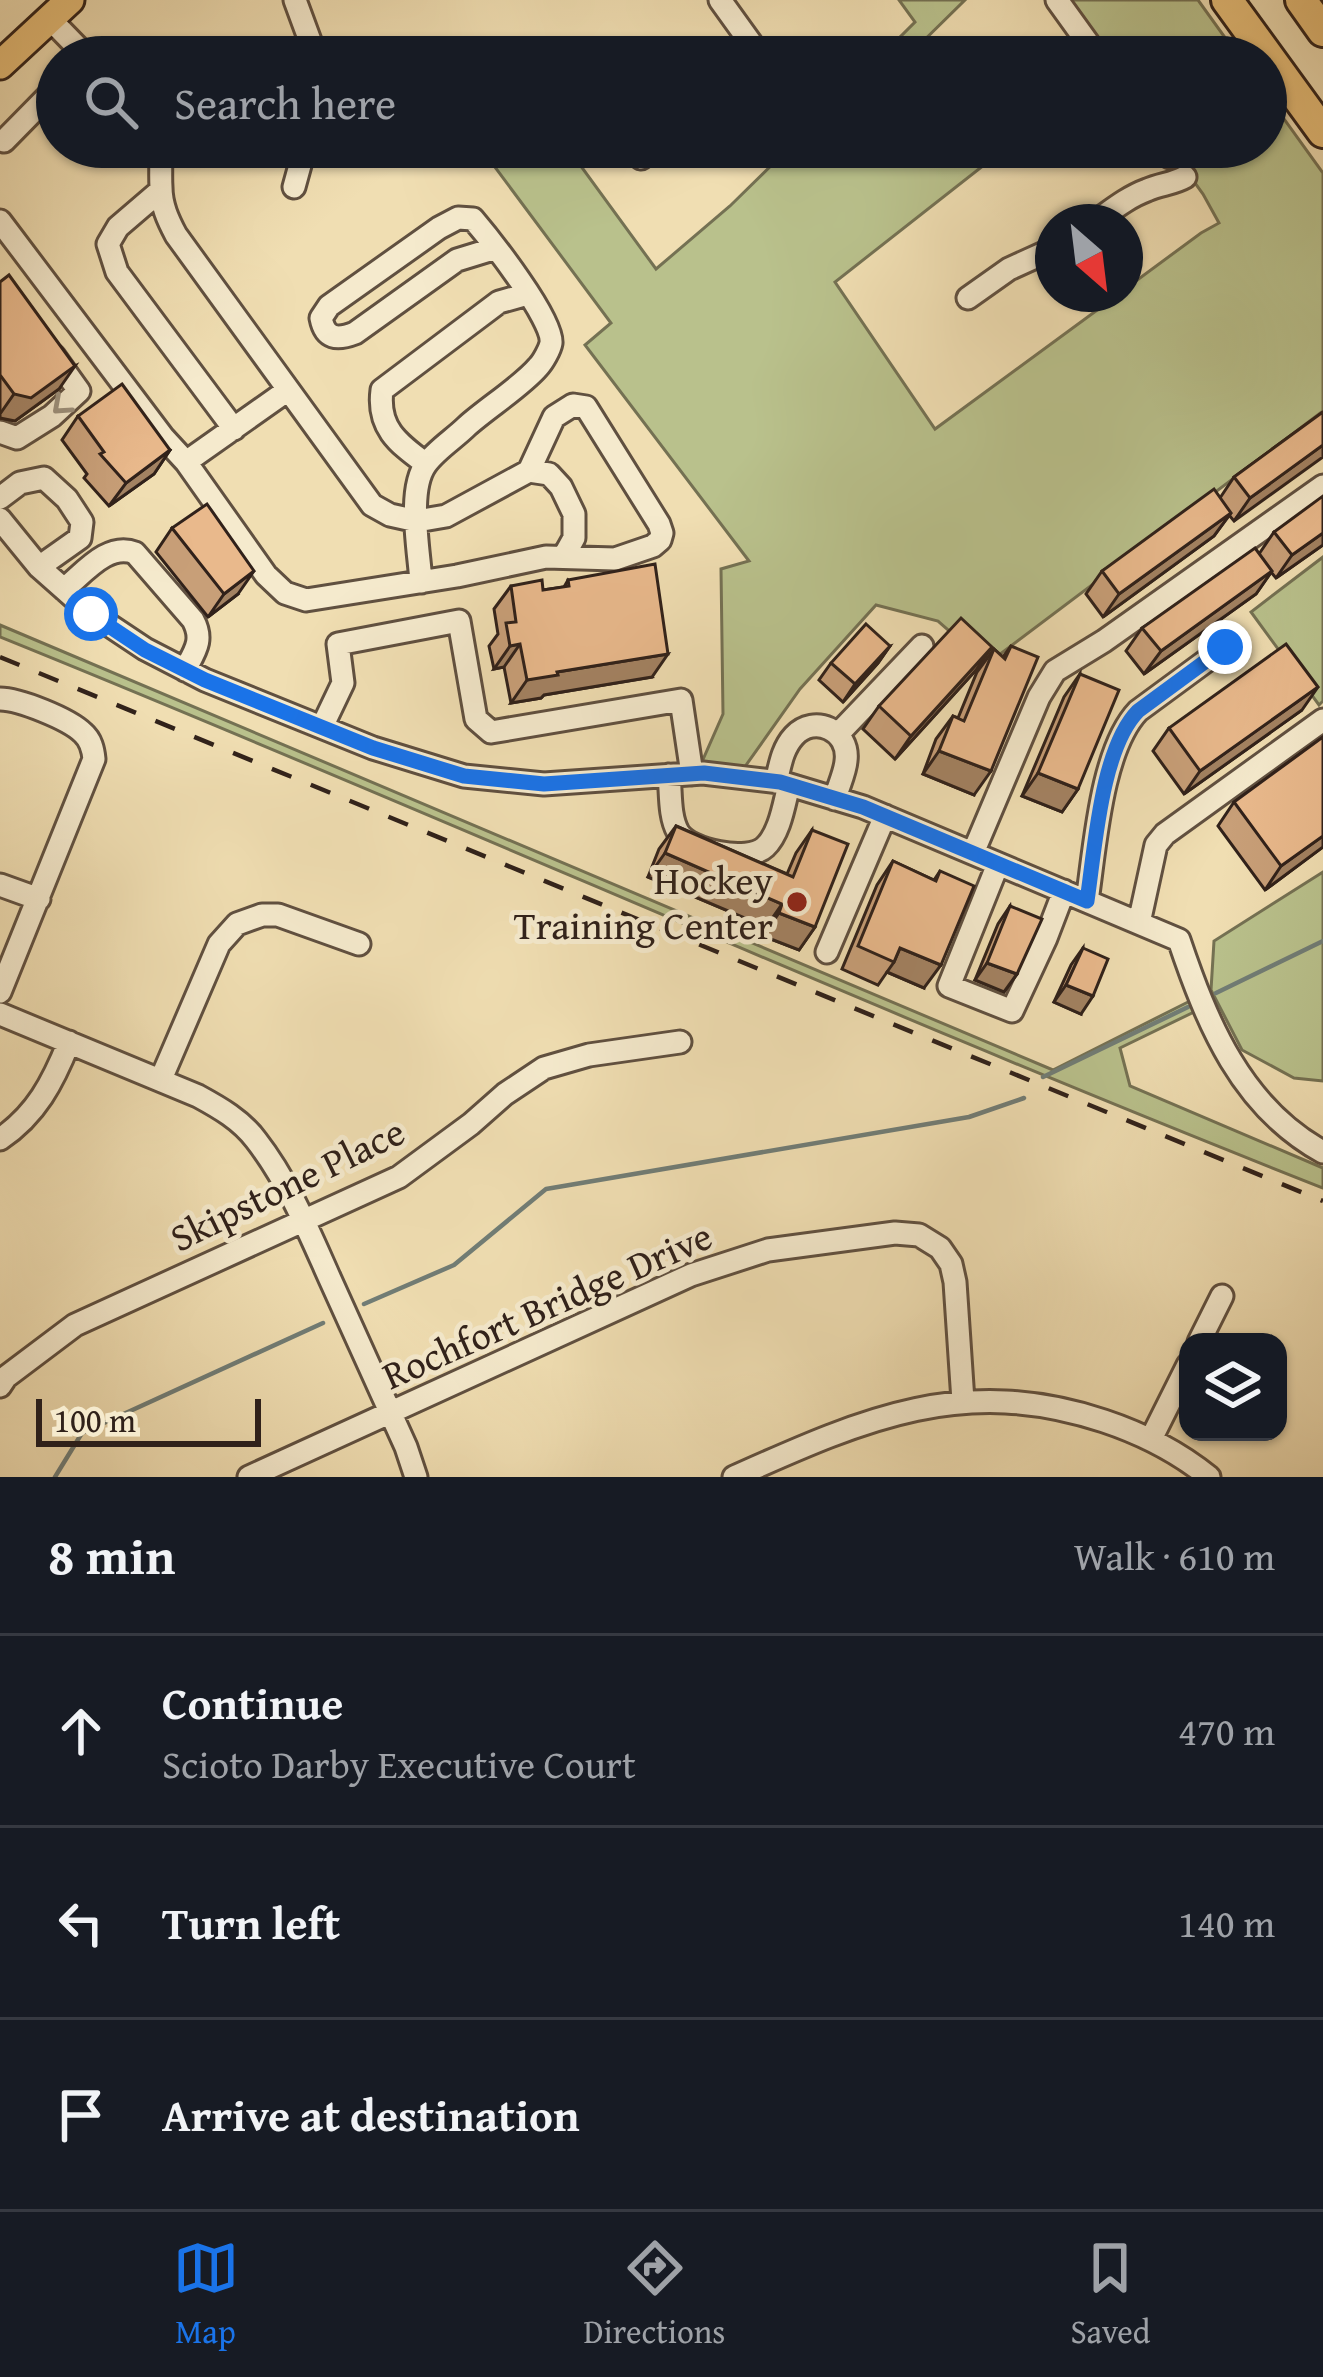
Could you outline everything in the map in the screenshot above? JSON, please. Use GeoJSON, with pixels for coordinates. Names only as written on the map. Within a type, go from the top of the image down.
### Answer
{"type":"FeatureCollection","features":[{"type":"Feature","properties":{"kind":"highway"},"geometry":{"type":"LineString","coordinates":[[1227,0],[1253,36]]}},
{"type":"Feature","properties":{"kind":"highway"},"geometry":{"type":"LineString","coordinates":[[1301,0],[1323,31]]}},
{"type":"Feature","properties":{"kind":"highway"},"geometry":{"type":"LineString","coordinates":[[1287,82],[1323,132]]}},
{"type":"Feature","properties":{"kind":"main road"},"geometry":{"type":"LineString","coordinates":[[0,65],[60,9]]}},
{"type":"Feature","properties":{"kind":"street"},"geometry":{"type":"LineString","coordinates":[[295,0],[308,36]]}},
{"type":"Feature","properties":{"kind":"street"},"geometry":{"type":"LineString","coordinates":[[720,0],[746,36]]}},
{"type":"Feature","properties":{"kind":"street"},"geometry":{"type":"LineString","coordinates":[[1057,0],[1083,36]]}},
{"type":"Feature","properties":{"kind":"street"},"geometry":{"type":"LineString","coordinates":[[60,9],[75,36]]}},
{"type":"Feature","properties":{"kind":"street"},"geometry":{"type":"LineString","coordinates":[[4,141],[36,109]]}},
{"type":"Feature","properties":{"kind":"street"},"geometry":{"type":"LineString","coordinates":[[0,221],[186,462],[266,575],[285,593],[306,600],[547,556],[615,559],[660,540],[659,524],[586,406],[573,406],[554,417],[529,471],[446,516],[418,521],[372,505],[176,236],[160,191],[162,168]]}},
{"type":"Feature","properties":{"kind":"street"},"geometry":{"type":"LineString","coordinates":[[294,187],[299,168]]}},
{"type":"Feature","properties":{"kind":"street"},"geometry":{"type":"LineString","coordinates":[[1120,204],[1185,177]]}},
{"type":"Feature","properties":{"kind":"street"},"geometry":{"type":"LineString","coordinates":[[160,191],[118,227],[108,244],[118,272],[234,429]]}},
{"type":"Feature","properties":{"kind":"street"},"geometry":{"type":"LineString","coordinates":[[421,582],[416,507],[426,464],[538,367],[551,345],[549,328],[496,248],[473,219],[458,218],[329,306],[321,318],[323,329],[340,339],[457,260],[496,248]]}},
{"type":"Feature","properties":{"kind":"street"},"geometry":{"type":"LineString","coordinates":[[968,298],[1035,257]]}},
{"type":"Feature","properties":{"kind":"street"},"geometry":{"type":"LineString","coordinates":[[426,464],[386,427],[380,408],[382,390],[499,302],[528,294]]}},
{"type":"Feature","properties":{"kind":"street"},"geometry":{"type":"LineString","coordinates":[[0,433],[17,439],[79,391],[42,339]]}},
{"type":"Feature","properties":{"kind":"street"},"geometry":{"type":"LineString","coordinates":[[186,462],[289,390]]}},
{"type":"Feature","properties":{"kind":"street"},"geometry":{"type":"LineString","coordinates":[[529,471],[549,474],[574,514],[574,538],[564,556]]}},
{"type":"Feature","properties":{"kind":"street"},"geometry":{"type":"LineString","coordinates":[[0,498],[20,483],[44,478],[67,499],[82,522],[80,538],[39,567]]}},
{"type":"Feature","properties":{"kind":"street"},"geometry":{"type":"LineString","coordinates":[[973,854],[1039,697],[1055,671],[1323,486]]}},
{"type":"Feature","properties":{"kind":"street"},"geometry":{"type":"LineString","coordinates":[[0,519],[39,567],[91,614],[145,650],[373,748],[464,776],[544,784],[680,775],[782,783],[885,816],[1179,940],[1219,1043],[1246,1087],[1276,1120],[1323,1152]]}},
{"type":"Feature","properties":{"kind":"street"},"geometry":{"type":"LineString","coordinates":[[64,589],[112,550],[135,553],[200,632],[185,670]]}},
{"type":"Feature","properties":{"kind":"street"},"geometry":{"type":"LineString","coordinates":[[322,727],[343,683],[338,644],[459,621],[476,719],[490,732],[681,700],[675,827],[688,843],[728,854],[760,851],[770,841],[784,749],[805,727],[826,727],[838,733],[845,747],[846,761],[835,799]]}},
{"type":"Feature","properties":{"kind":"street"},"geometry":{"type":"LineString","coordinates":[[838,733],[922,646]]}},
{"type":"Feature","properties":{"kind":"street"},"geometry":{"type":"LineString","coordinates":[[1087,901],[1102,802],[1126,723],[1225,647]]}},
{"type":"Feature","properties":{"kind":"street"},"geometry":{"type":"LineString","coordinates":[[0,699],[25,704],[74,726],[86,734],[94,759],[0,992]]}},
{"type":"Feature","properties":{"kind":"street"},"geometry":{"type":"LineString","coordinates":[[1139,923],[1156,845],[1165,834],[1323,720]]}},
{"type":"Feature","properties":{"kind":"street"},"geometry":{"type":"LineString","coordinates":[[827,952],[885,816]]}},
{"type":"Feature","properties":{"kind":"street"},"geometry":{"type":"LineString","coordinates":[[998,864],[949,986],[1012,1011],[1064,891]]}},
{"type":"Feature","properties":{"kind":"street"},"geometry":{"type":"LineString","coordinates":[[0,885],[39,899]]}},
{"type":"Feature","properties":{"kind":"street"},"geometry":{"type":"LineString","coordinates":[[161,1079],[218,944],[237,924],[278,915],[359,944]]}},
{"type":"Feature","properties":{"kind":"street"},"geometry":{"type":"LineString","coordinates":[[0,1014],[161,1079],[242,1124],[277,1172],[302,1221],[416,1477]]}},
{"type":"Feature","properties":{"kind":"street"},"geometry":{"type":"LineString","coordinates":[[0,1139],[22,1123],[39,1101],[69,1042]]}},
{"type":"Feature","properties":{"kind":"street","name":"Skipstone Place"},"geometry":{"type":"LineString","coordinates":[[0,1386],[75,1325],[400,1177],[544,1068],[589,1055],[680,1042]]}},
{"type":"Feature","properties":{"kind":"street","name":"Rochfort Bridge Drive"},"geometry":{"type":"LineString","coordinates":[[249,1477],[691,1275],[769,1250],[895,1233],[919,1235],[940,1248],[951,1264],[963,1401]]}},
{"type":"Feature","properties":{"kind":"street"},"geometry":{"type":"LineString","coordinates":[[1204,1333],[1222,1296]]}},
{"type":"Feature","properties":{"kind":"street"},"geometry":{"type":"LineString","coordinates":[[1151,1438],[1179,1382]]}},
{"type":"Feature","properties":{"kind":"street"},"geometry":{"type":"LineString","coordinates":[[734,1477],[851,1427],[963,1401],[1035,1404],[1083,1414],[1151,1438],[1208,1477]]}},
{"type":"Feature","properties":{"kind":"green space"},"geometry":{"type":"Polygon","coordinates":[[[899,0],[965,0],[928,36],[901,36],[915,22],[899,0]]]}},
{"type":"Feature","properties":{"kind":"green space"},"geometry":{"type":"Polygon","coordinates":[[[1063,0],[1198,0],[1224,36],[1089,36],[1063,0]]]}},
{"type":"Feature","properties":{"kind":"green space"},"geometry":{"type":"Polygon","coordinates":[[[1287,123],[1323,173],[1323,411],[987,664],[938,621],[876,605],[800,689],[744,768],[701,764],[723,714],[721,569],[749,561],[585,345],[611,323],[496,168],[582,168],[656,269],[769,168],[980,168],[835,282],[935,429],[1094,312],[1143,312],[1143,276],[1219,223],[1184,168],[1287,168],[1287,123]]]}},
{"type":"Feature","properties":{"kind":"green space"},"geometry":{"type":"Polygon","coordinates":[[[1323,557],[1323,701],[1319,705],[1251,612],[1323,557]]]}},
{"type":"Feature","properties":{"kind":"green space"},"geometry":{"type":"Polygon","coordinates":[[[0,625],[1053,1070],[1192,1000],[1196,1011],[1120,1048],[1130,1086],[1323,1168],[1323,1188],[0,637],[0,625]]]}},
{"type":"Feature","properties":{"kind":"green space"},"geometry":{"type":"Polygon","coordinates":[[[1323,872],[1323,1081],[1294,1078],[1242,1050],[1211,990],[1214,941],[1323,872]]]}},
{"type":"Feature","properties":{"kind":"building"},"geometry":{"type":"Polygon","coordinates":[[[9,275],[75,366],[31,398],[14,394],[0,375],[0,282],[9,275]]]}},
{"type":"Feature","properties":{"kind":"building"},"geometry":{"type":"Polygon","coordinates":[[[122,384],[170,450],[126,483],[100,454],[104,452],[78,416],[122,384]]]}},
{"type":"Feature","properties":{"kind":"building"},"geometry":{"type":"Polygon","coordinates":[[[1323,412],[1323,445],[1250,498],[1234,477],[1323,412]]]}},
{"type":"Feature","properties":{"kind":"building"},"geometry":{"type":"Polygon","coordinates":[[[1214,489],[1231,513],[1119,594],[1102,571],[1214,489]]]}},
{"type":"Feature","properties":{"kind":"building"},"geometry":{"type":"Polygon","coordinates":[[[1323,496],[1323,533],[1292,555],[1274,532],[1323,496]]]}},
{"type":"Feature","properties":{"kind":"building"},"geometry":{"type":"Polygon","coordinates":[[[207,504],[254,571],[224,594],[172,528],[207,504]]]}},
{"type":"Feature","properties":{"kind":"building"},"geometry":{"type":"Polygon","coordinates":[[[1255,548],[1272,571],[1161,651],[1142,628],[1255,548]]]}},
{"type":"Feature","properties":{"kind":"building"},"geometry":{"type":"Polygon","coordinates":[[[655,564],[668,654],[527,680],[520,644],[510,646],[506,623],[516,622],[511,586],[542,580],[543,590],[569,586],[568,580],[655,564]]]}},
{"type":"Feature","properties":{"kind":"building"},"geometry":{"type":"Polygon","coordinates":[[[961,618],[992,647],[911,736],[879,706],[961,618]]]}},
{"type":"Feature","properties":{"kind":"building"},"geometry":{"type":"Polygon","coordinates":[[[866,624],[890,646],[855,684],[831,663],[866,624]]]}},
{"type":"Feature","properties":{"kind":"building"},"geometry":{"type":"Polygon","coordinates":[[[1286,644],[1318,687],[1200,771],[1169,728],[1286,644]]]}},
{"type":"Feature","properties":{"kind":"building"},"geometry":{"type":"Polygon","coordinates":[[[1011,646],[1038,657],[991,771],[939,751],[953,716],[964,721],[994,649],[1005,659],[1011,646]]]}},
{"type":"Feature","properties":{"kind":"building"},"geometry":{"type":"Polygon","coordinates":[[[1080,674],[1119,690],[1078,789],[1038,773],[1080,674]]]}},
{"type":"Feature","properties":{"kind":"building"},"geometry":{"type":"Polygon","coordinates":[[[1323,737],[1323,836],[1281,866],[1234,802],[1323,737]]]}},
{"type":"Feature","properties":{"kind":"building"},"geometry":{"type":"Polygon","coordinates":[[[676,826],[793,877],[812,830],[848,844],[815,927],[779,913],[782,904],[665,853],[676,826]]]}},
{"type":"Feature","properties":{"kind":"building"},"geometry":{"type":"Polygon","coordinates":[[[893,861],[936,881],[940,871],[974,886],[941,965],[900,948],[894,962],[858,946],[893,861]]]}},
{"type":"Feature","properties":{"kind":"building"},"geometry":{"type":"Polygon","coordinates":[[[1010,906],[1042,919],[1017,974],[987,963],[1010,906]]]}},
{"type":"Feature","properties":{"kind":"building"},"geometry":{"type":"Polygon","coordinates":[[[1083,948],[1108,959],[1093,996],[1066,985],[1083,948]]]}},
{"type":"Feature","properties":{"kind":"waterway"},"geometry":{"type":"LineString","coordinates":[[1216,993],[1323,941]]}},
{"type":"Feature","properties":{"kind":"waterway"},"geometry":{"type":"LineString","coordinates":[[1043,1077],[1188,1007]]}},
{"type":"Feature","properties":{"kind":"waterway"},"geometry":{"type":"LineString","coordinates":[[364,1304],[454,1265],[546,1189],[969,1117],[1024,1098]]}},
{"type":"Feature","properties":{"kind":"waterway"},"geometry":{"type":"LineString","coordinates":[[55,1477],[82,1433],[323,1323]]}},
{"type":"Feature","properties":{"kind":"railway"},"geometry":{"type":"LineString","coordinates":[[0,657],[1323,1201]]}},
{"type":"Feature","properties":{"kind":"place","name":"Hockey Training Center"},"geometry":{"type":"Point","coordinates":[797,902]}},
{"type":"Feature","properties":{"kind":"route"},"geometry":{"type":"LineString","coordinates":[[91,614],[145,650],[205,680],[373,748],[464,776],[544,784],[704,773],[780,782],[863,807],[1087,901],[1102,802],[1126,723],[1225,647]]}}]}
